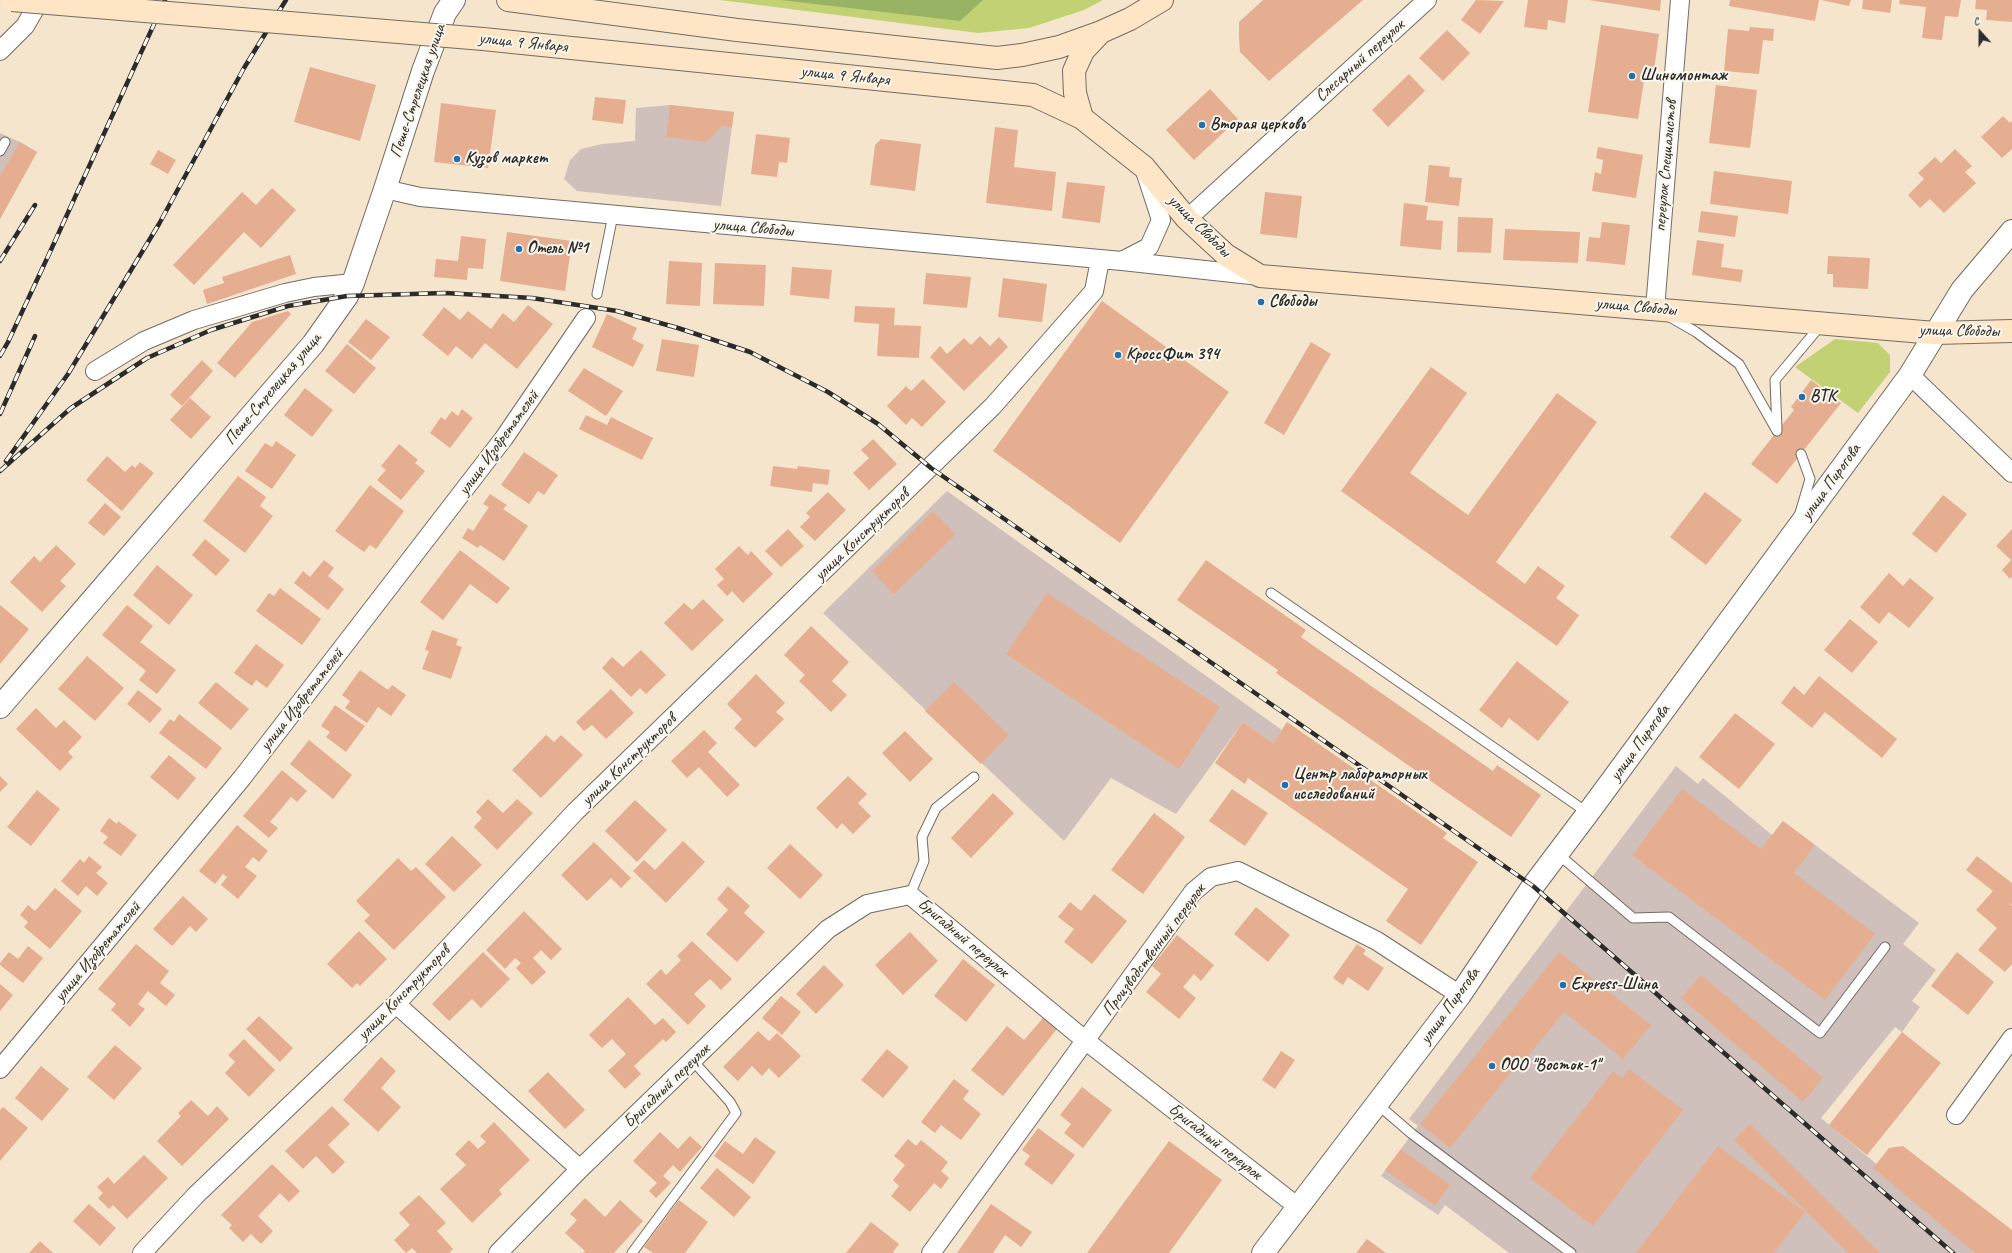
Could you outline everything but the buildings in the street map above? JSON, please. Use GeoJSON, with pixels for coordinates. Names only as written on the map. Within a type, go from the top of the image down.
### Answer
{"type":"FeatureCollection","features":[{"type":"Feature","properties":{"kind":"main road","name":"улица 9 Января"},"geometry":{"type":"LineString","coordinates":[[12,0],[483,39],[1033,94]]}},
{"type":"Feature","properties":{"kind":"main road","name":"улица 9 Января"},"geometry":{"type":"LineString","coordinates":[[508,0],[737,30],[997,58],[1022,55],[1058,47],[1101,32],[1130,19],[1160,1]]}},
{"type":"Feature","properties":{"kind":"main road"},"geometry":{"type":"LineString","coordinates":[[1082,118],[1074,93],[1074,71],[1083,51],[1101,32]]}},
{"type":"Feature","properties":{"kind":"main road","name":"улица Свободы"},"geometry":{"type":"LineString","coordinates":[[1033,94],[1082,118],[1144,167],[1187,219],[1226,255],[1260,276],[1935,333],[2012,332]]}},
{"type":"Feature","properties":{"kind":"street"},"geometry":{"type":"LineString","coordinates":[[0,51],[25,26],[40,0]]}},
{"type":"Feature","properties":{"kind":"street","name":"Слесарный переулок"},"geometry":{"type":"LineString","coordinates":[[1187,219],[1427,0]]}},
{"type":"Feature","properties":{"kind":"street","name":"переулок Специалистов"},"geometry":{"type":"LineString","coordinates":[[1654,309],[1680,0]]}},
{"type":"Feature","properties":{"kind":"street","name":"Пеше-Стрелецкая улица"},"geometry":{"type":"LineString","coordinates":[[0,707],[313,344],[347,296],[353,283],[385,189],[423,71],[450,6]]}},
{"type":"Feature","properties":{"kind":"street","name":"улица Свободы"},"geometry":{"type":"LineString","coordinates":[[1122,261],[1148,247],[1161,220],[1144,167]]}},
{"type":"Feature","properties":{"kind":"street","name":"улица Свободы"},"geometry":{"type":"LineString","coordinates":[[385,189],[420,197],[1122,261],[1260,276]]}},
{"type":"Feature","properties":{"kind":"street","name":"улица Пирогова"},"geometry":{"type":"LineString","coordinates":[[1263,1253],[1376,1103],[1460,995],[1533,886],[1910,375],[1962,290],[2012,231]]}},
{"type":"Feature","properties":{"kind":"street","name":"улица Конструкторов"},"geometry":{"type":"LineString","coordinates":[[142,1253],[196,1195],[396,1004],[575,812],[993,406],[1094,291],[1100,260]]}},
{"type":"Feature","properties":{"kind":"street"},"geometry":{"type":"LineString","coordinates":[[95,371],[144,342],[194,320],[286,293],[353,283]]}},
{"type":"Feature","properties":{"kind":"street","name":"улица Изобретателей"},"geometry":{"type":"LineString","coordinates":[[0,1069],[242,778],[504,438],[586,318]]}},
{"type":"Feature","properties":{"kind":"street"},"geometry":{"type":"LineString","coordinates":[[1910,375],[2012,473]]}},
{"type":"Feature","properties":{"kind":"street","name":"Производственный переулок"},"geometry":{"type":"LineString","coordinates":[[931,1253],[1193,892],[1211,877],[1238,871],[1377,941],[1460,995]]}},
{"type":"Feature","properties":{"kind":"street","name":"Бригадный переулок"},"geometry":{"type":"LineString","coordinates":[[498,1253],[580,1169],[828,929],[867,904],[910,895],[1086,1041],[1298,1207]]}},
{"type":"Feature","properties":{"kind":"street"},"geometry":{"type":"LineString","coordinates":[[396,1004],[580,1169]]}},
{"type":"Feature","properties":{"kind":"street"},"geometry":{"type":"LineString","coordinates":[[1956,1115],[2012,1038]]}},
{"type":"Feature","properties":{"kind":"lane"},"geometry":{"type":"LineString","coordinates":[[0,151],[5,142]]}},
{"type":"Feature","properties":{"kind":"lane"},"geometry":{"type":"LineString","coordinates":[[597,294],[613,214]]}},
{"type":"Feature","properties":{"kind":"lane"},"geometry":{"type":"LineString","coordinates":[[1654,309],[1696,332],[1739,364],[1777,431],[1775,380],[1822,323]]}},
{"type":"Feature","properties":{"kind":"lane"},"geometry":{"type":"LineString","coordinates":[[1794,532],[1810,479],[1801,454]]}},
{"type":"Feature","properties":{"kind":"lane"},"geometry":{"type":"LineString","coordinates":[[1271,593],[1588,813]]}},
{"type":"Feature","properties":{"kind":"lane"},"geometry":{"type":"LineString","coordinates":[[910,895],[924,861],[922,837],[936,808],[974,777]]}},
{"type":"Feature","properties":{"kind":"lane"},"geometry":{"type":"LineString","coordinates":[[1558,854],[1633,918],[1669,916],[1820,1033],[1885,947]]}},
{"type":"Feature","properties":{"kind":"lane"},"geometry":{"type":"LineString","coordinates":[[632,1253],[736,1113],[730,1102],[693,1061]]}},
{"type":"Feature","properties":{"kind":"lane"},"geometry":{"type":"LineString","coordinates":[[1376,1103],[1412,1134],[1571,1253]]}},
{"type":"Feature","properties":{"kind":"shaded area"},"geometry":{"type":"Polygon","coordinates":[[[670,105],[734,112],[721,206],[577,191],[564,179],[570,160],[581,149],[602,144],[635,141],[636,108],[670,105]]]}},
{"type":"Feature","properties":{"kind":"shaded area"},"geometry":{"type":"Polygon","coordinates":[[[0,133],[37,152],[0,219],[0,133]]]}},
{"type":"Feature","properties":{"kind":"shaded area"},"geometry":{"type":"Polygon","coordinates":[[[947,491],[1282,730],[1273,743],[1243,722],[1176,814],[1111,778],[1064,841],[823,613],[947,491]]]}},
{"type":"Feature","properties":{"kind":"shaded area"},"geometry":{"type":"Polygon","coordinates":[[[1676,766],[1698,784],[1703,778],[1772,835],[1783,821],[1919,923],[1903,944],[1936,970],[1912,1001],[1920,1007],[1902,1032],[1895,1027],[1821,1118],[1943,1219],[1981,1253],[1509,1253],[1445,1205],[1438,1215],[1381,1176],[1418,1126],[1409,1119],[1676,766]]]}},
{"type":"Feature","properties":{"kind":"green space"},"geometry":{"type":"Polygon","coordinates":[[[720,0],[1103,0],[1084,10],[1029,28],[978,33],[720,0]]]}},
{"type":"Feature","properties":{"kind":"green space"},"geometry":{"type":"Polygon","coordinates":[[[781,0],[983,0],[960,21],[781,0]]]}},
{"type":"Feature","properties":{"kind":"green space"},"geometry":{"type":"Polygon","coordinates":[[[1835,339],[1878,343],[1890,355],[1890,372],[1858,413],[1795,367],[1835,339]]]}},
{"type":"Feature","properties":{"kind":"railway"},"geometry":{"type":"LineString","coordinates":[[0,356],[50,252],[165,0]]}},
{"type":"Feature","properties":{"kind":"railway"},"geometry":{"type":"LineString","coordinates":[[6,461],[68,374],[159,224],[244,68],[286,0]]}},
{"type":"Feature","properties":{"kind":"railway"},"geometry":{"type":"LineString","coordinates":[[0,261],[35,205]]}},
{"type":"Feature","properties":{"kind":"railway"},"geometry":{"type":"LineString","coordinates":[[0,471],[71,408],[147,358],[211,330],[288,306],[347,296],[445,293],[532,298],[617,311],[678,328],[750,352],[828,392],[878,424],[931,468],[1533,886],[1953,1253]]}},
{"type":"Feature","properties":{"kind":"railway"},"geometry":{"type":"LineString","coordinates":[[0,414],[35,336]]}},
{"type":"Feature","properties":{"kind":"place","name":"Шиномонтаж"},"geometry":{"type":"Point","coordinates":[1632,76]}},
{"type":"Feature","properties":{"kind":"place","name":"Вторая церковь"},"geometry":{"type":"Point","coordinates":[1202,125]}},
{"type":"Feature","properties":{"kind":"place","name":"Кузов маркет"},"geometry":{"type":"Point","coordinates":[457,159]}},
{"type":"Feature","properties":{"kind":"place","name":"Отель №1"},"geometry":{"type":"Point","coordinates":[519,249]}},
{"type":"Feature","properties":{"kind":"place","name":"Свободы"},"geometry":{"type":"Point","coordinates":[1261,302]}},
{"type":"Feature","properties":{"kind":"place","name":"КроссФит 394"},"geometry":{"type":"Point","coordinates":[1118,355]}},
{"type":"Feature","properties":{"kind":"place","name":"ВТК"},"geometry":{"type":"Point","coordinates":[1802,397]}},
{"type":"Feature","properties":{"kind":"place","name":"Центр лабораторных исследований"},"geometry":{"type":"Point","coordinates":[1285,785]}},
{"type":"Feature","properties":{"kind":"place","name":"Express-Шина"},"geometry":{"type":"Point","coordinates":[1563,985]}},
{"type":"Feature","properties":{"kind":"place","name":"ООО \"Восток-1\""},"geometry":{"type":"Point","coordinates":[1492,1066]}}]}
